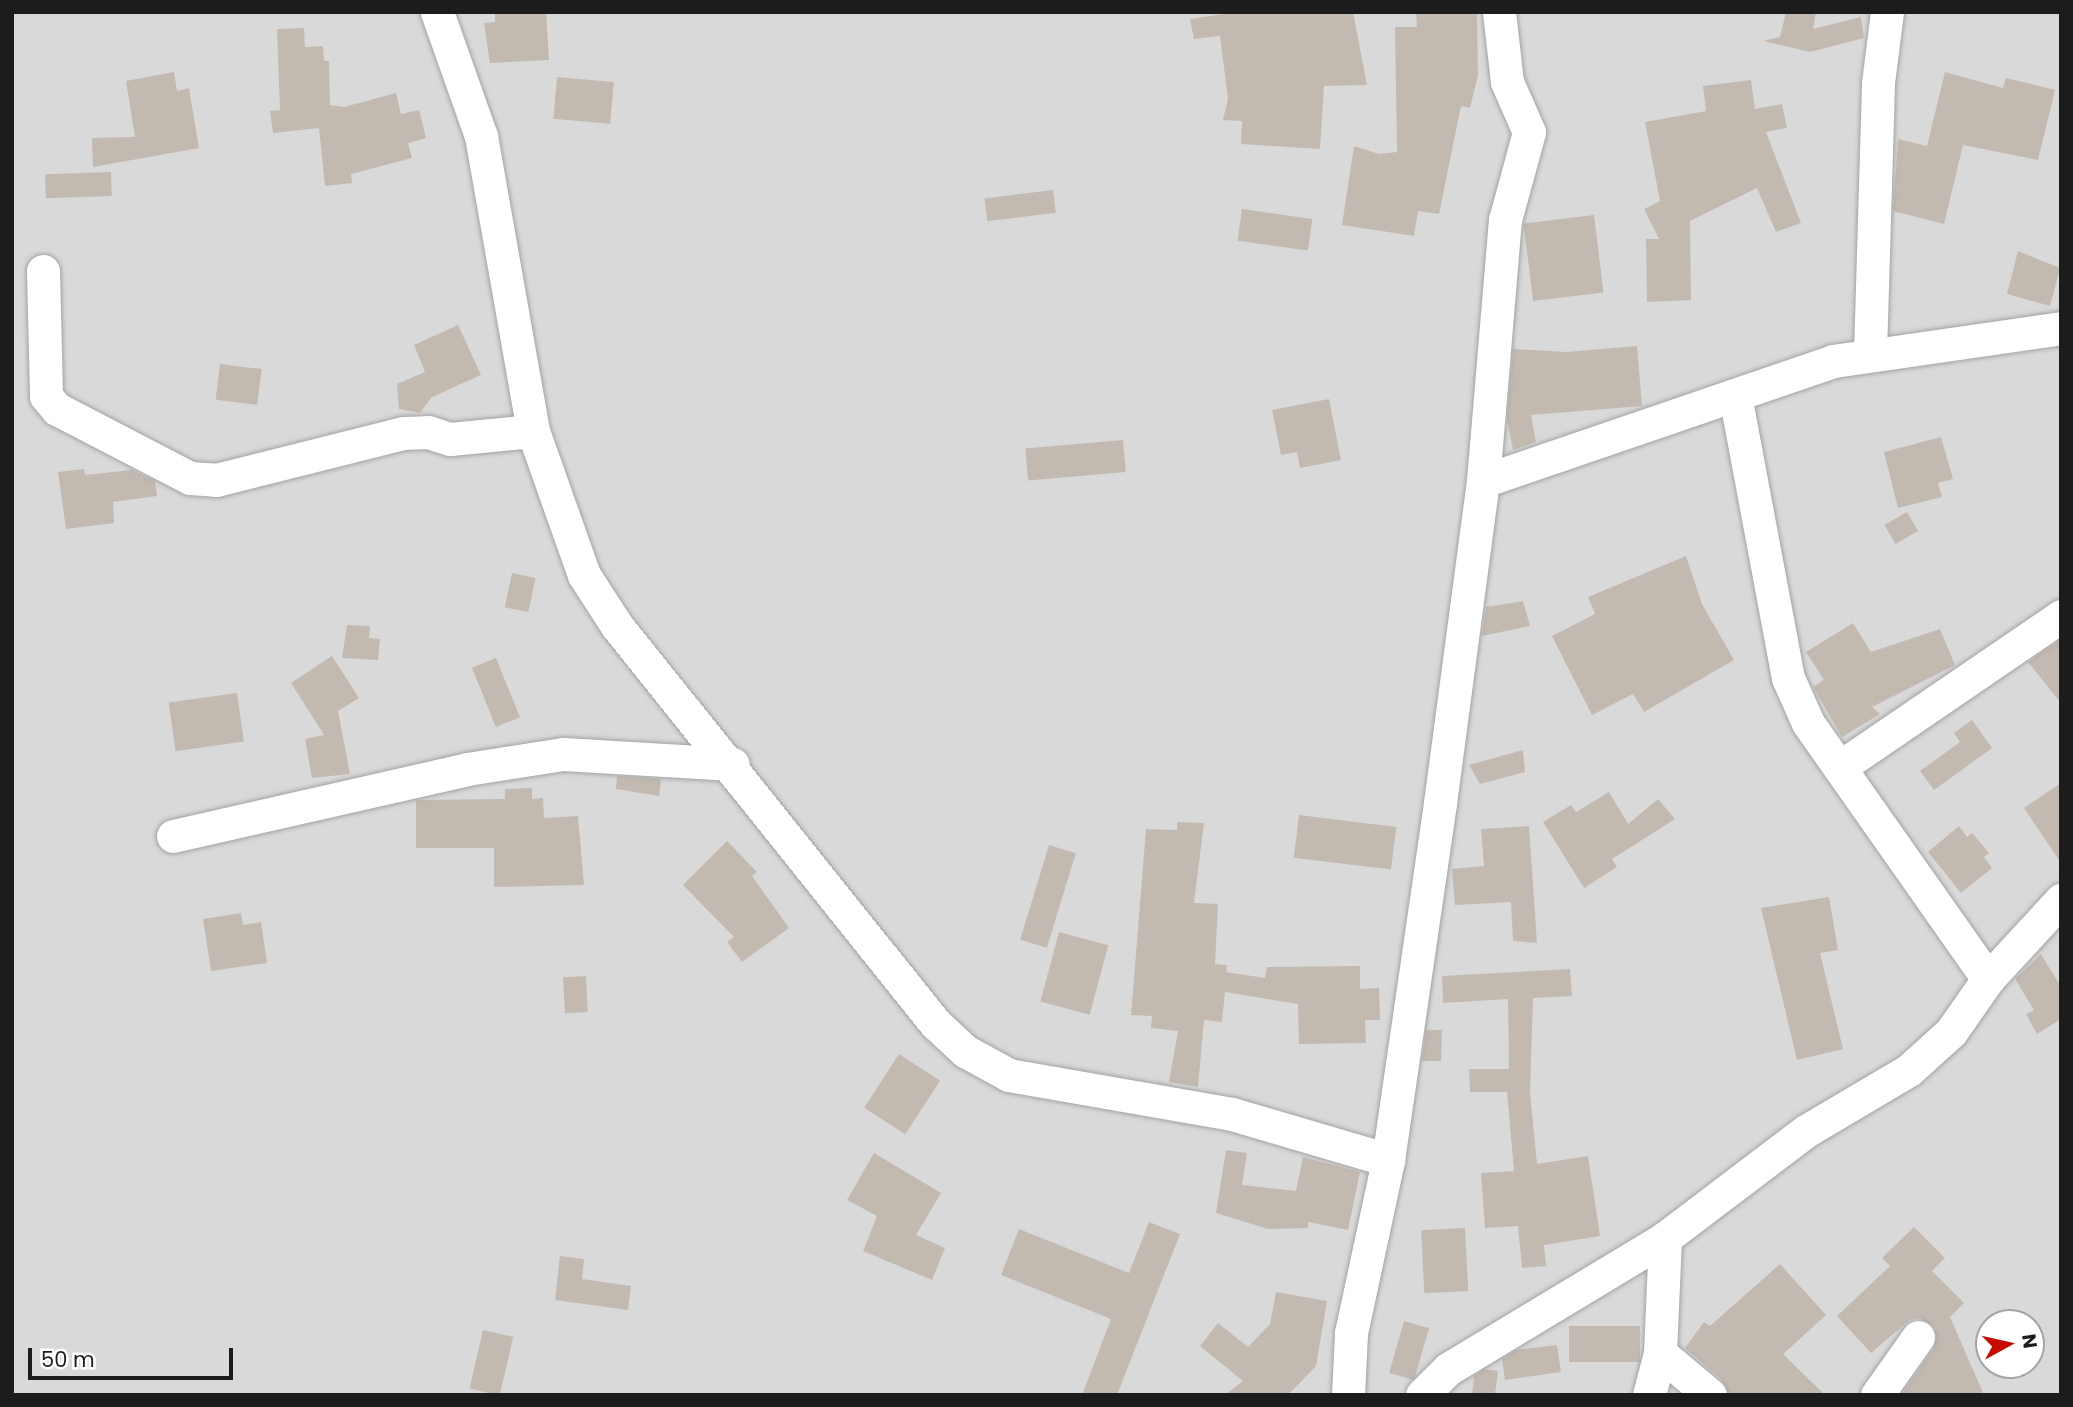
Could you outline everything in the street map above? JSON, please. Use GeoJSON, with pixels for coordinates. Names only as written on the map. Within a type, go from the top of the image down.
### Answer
{"type":"FeatureCollection","features":[{"type":"Feature","properties":{"kind":"street"},"geometry":{"type":"LineString","coordinates":[[437,12],[481,136],[533,431],[584,575],[617,626],[733,764],[935,1023],[965,1051],[1009,1075],[1038,1084],[1232,1114],[1388,1160]]}},
{"type":"Feature","properties":{"kind":"street"},"geometry":{"type":"LineString","coordinates":[[1348,1395],[1351,1334],[1388,1160],[1483,481],[1505,220],[1529,132],[1507,82],[1499,12]]}},
{"type":"Feature","properties":{"kind":"street"},"geometry":{"type":"LineString","coordinates":[[1870,354],[1878,83],[1887,12]]}},
{"type":"Feature","properties":{"kind":"street"},"geometry":{"type":"LineString","coordinates":[[43,271],[46,396],[57,409],[190,478],[216,480],[403,433],[428,432],[450,439],[533,431]]}},
{"type":"Feature","properties":{"kind":"street"},"geometry":{"type":"LineString","coordinates":[[1483,481],[1735,395],[1870,354],[2061,328]]}},
{"type":"Feature","properties":{"kind":"street"},"geometry":{"type":"LineString","coordinates":[[1735,395],[1788,678],[1808,723],[1988,979]]}},
{"type":"Feature","properties":{"kind":"street"},"geometry":{"type":"LineString","coordinates":[[1840,767],[2061,616]]}},
{"type":"Feature","properties":{"kind":"street"},"geometry":{"type":"LineString","coordinates":[[173,836],[467,769],[563,754],[733,764]]}},
{"type":"Feature","properties":{"kind":"street"},"geometry":{"type":"LineString","coordinates":[[1422,1395],[1467,1357],[1665,1238],[1806,1131],[1909,1070],[1951,1032],[1988,979],[2058,912]]}},
{"type":"Feature","properties":{"kind":"street"},"geometry":{"type":"LineString","coordinates":[[1649,1395],[1660,1353],[1665,1238]]}},
{"type":"Feature","properties":{"kind":"street"},"geometry":{"type":"LineString","coordinates":[[1877,1395],[1918,1337]]}},
{"type":"Feature","properties":{"kind":"street"},"geometry":{"type":"LineString","coordinates":[[1660,1353],[1710,1395]]}},
{"type":"Feature","properties":{"kind":"shaded area"},"geometry":{"type":"Polygon","coordinates":[[[12,12],[2061,12],[2061,1395],[12,1395],[12,12]]]}},
{"type":"Feature","properties":{"kind":"building"},"geometry":{"type":"Polygon","coordinates":[[[495,12],[546,12],[549,60],[490,63],[484,23],[495,22],[495,12]]]}},
{"type":"Feature","properties":{"kind":"building"},"geometry":{"type":"Polygon","coordinates":[[[1237,12],[1353,12],[1367,85],[1324,86],[1320,149],[1241,144],[1242,121],[1223,120],[1228,99],[1220,36],[1194,39],[1190,19],[1237,12]]]}},
{"type":"Feature","properties":{"kind":"building"},"geometry":{"type":"Polygon","coordinates":[[[1416,12],[1477,12],[1478,75],[1470,108],[1461,106],[1439,214],[1418,211],[1414,236],[1342,225],[1354,146],[1379,154],[1397,152],[1395,27],[1417,27],[1416,12]]]}},
{"type":"Feature","properties":{"kind":"building"},"geometry":{"type":"Polygon","coordinates":[[[1786,12],[1816,12],[1813,29],[1861,17],[1864,38],[1810,52],[1763,41],[1780,37],[1786,12]]]}},
{"type":"Feature","properties":{"kind":"building"},"geometry":{"type":"Polygon","coordinates":[[[304,28],[305,47],[323,46],[324,61],[329,61],[330,105],[344,107],[396,93],[401,114],[419,110],[426,138],[408,143],[412,158],[351,174],[352,183],[325,186],[319,128],[273,133],[270,111],[280,110],[277,29],[304,28]]]}},
{"type":"Feature","properties":{"kind":"building"},"geometry":{"type":"Polygon","coordinates":[[[174,72],[177,91],[189,88],[199,148],[93,167],[92,138],[135,137],[126,81],[174,72]]]}},
{"type":"Feature","properties":{"kind":"building"},"geometry":{"type":"Polygon","coordinates":[[[1945,72],[2003,88],[2006,78],[2055,90],[2038,160],[1963,145],[1944,224],[1893,211],[1898,139],[1927,146],[1945,72]]]}},
{"type":"Feature","properties":{"kind":"building"},"geometry":{"type":"Polygon","coordinates":[[[557,77],[614,82],[610,124],[553,119],[557,77]]]}},
{"type":"Feature","properties":{"kind":"building"},"geometry":{"type":"Polygon","coordinates":[[[1751,80],[1755,109],[1782,104],[1787,128],[1766,132],[1801,223],[1776,232],[1757,188],[1690,221],[1691,300],[1647,302],[1646,239],[1659,239],[1644,209],[1660,201],[1645,122],[1706,111],[1703,86],[1751,80]]]}},
{"type":"Feature","properties":{"kind":"building"},"geometry":{"type":"Polygon","coordinates":[[[111,172],[112,196],[46,198],[45,174],[111,172]]]}},
{"type":"Feature","properties":{"kind":"building"},"geometry":{"type":"Polygon","coordinates":[[[1053,190],[1056,213],[987,221],[985,198],[1053,190]]]}},
{"type":"Feature","properties":{"kind":"building"},"geometry":{"type":"Polygon","coordinates":[[[1242,209],[1312,219],[1308,251],[1238,241],[1242,209]]]}},
{"type":"Feature","properties":{"kind":"building"},"geometry":{"type":"Polygon","coordinates":[[[1594,215],[1604,292],[1533,301],[1524,224],[1594,215]]]}},
{"type":"Feature","properties":{"kind":"building"},"geometry":{"type":"Polygon","coordinates":[[[2018,251],[2060,268],[2050,306],[2007,294],[2018,251]]]}},
{"type":"Feature","properties":{"kind":"building"},"geometry":{"type":"Polygon","coordinates":[[[458,325],[481,375],[432,397],[420,413],[399,409],[397,384],[425,372],[414,345],[458,325]]]}},
{"type":"Feature","properties":{"kind":"building"},"geometry":{"type":"Polygon","coordinates":[[[1637,346],[1642,406],[1531,415],[1536,442],[1513,450],[1507,420],[1513,349],[1566,352],[1637,346]]]}},
{"type":"Feature","properties":{"kind":"building"},"geometry":{"type":"Polygon","coordinates":[[[220,364],[262,369],[257,405],[216,400],[220,364]]]}},
{"type":"Feature","properties":{"kind":"building"},"geometry":{"type":"Polygon","coordinates":[[[1329,399],[1341,460],[1300,468],[1297,452],[1281,455],[1272,410],[1329,399]]]}},
{"type":"Feature","properties":{"kind":"building"},"geometry":{"type":"Polygon","coordinates":[[[1941,437],[1953,479],[1938,483],[1942,497],[1898,508],[1884,452],[1941,437]]]}},
{"type":"Feature","properties":{"kind":"building"},"geometry":{"type":"Polygon","coordinates":[[[1123,440],[1126,472],[1028,480],[1025,449],[1123,440]]]}},
{"type":"Feature","properties":{"kind":"building"},"geometry":{"type":"Polygon","coordinates":[[[84,469],[85,475],[132,470],[155,481],[157,496],[113,502],[114,523],[66,529],[58,472],[84,469]]]}},
{"type":"Feature","properties":{"kind":"building"},"geometry":{"type":"Polygon","coordinates":[[[1907,512],[1918,531],[1895,544],[1884,525],[1907,512]]]}},
{"type":"Feature","properties":{"kind":"building"},"geometry":{"type":"Polygon","coordinates":[[[1686,556],[1702,604],[1734,660],[1644,712],[1633,694],[1592,715],[1552,636],[1595,614],[1588,597],[1686,556]]]}},
{"type":"Feature","properties":{"kind":"building"},"geometry":{"type":"Polygon","coordinates":[[[512,573],[535,578],[528,612],[505,607],[512,573]]]}},
{"type":"Feature","properties":{"kind":"building"},"geometry":{"type":"Polygon","coordinates":[[[1523,601],[1530,626],[1482,636],[1486,607],[1523,601]]]}},
{"type":"Feature","properties":{"kind":"building"},"geometry":{"type":"Polygon","coordinates":[[[1853,623],[1871,652],[1940,629],[1955,665],[1872,707],[1880,714],[1842,737],[1813,687],[1824,680],[1806,652],[1853,623]]]}},
{"type":"Feature","properties":{"kind":"building"},"geometry":{"type":"Polygon","coordinates":[[[347,625],[370,626],[369,638],[380,639],[378,660],[342,658],[347,625]]]}},
{"type":"Feature","properties":{"kind":"building"},"geometry":{"type":"Polygon","coordinates":[[[2061,639],[2061,703],[2028,662],[2061,639]]]}},
{"type":"Feature","properties":{"kind":"building"},"geometry":{"type":"Polygon","coordinates":[[[332,656],[359,698],[338,711],[350,774],[312,778],[305,739],[324,735],[291,683],[332,656]]]}},
{"type":"Feature","properties":{"kind":"building"},"geometry":{"type":"Polygon","coordinates":[[[496,658],[520,717],[496,727],[472,668],[496,658]]]}},
{"type":"Feature","properties":{"kind":"building"},"geometry":{"type":"Polygon","coordinates":[[[237,693],[244,742],[175,751],[169,703],[237,693]]]}},
{"type":"Feature","properties":{"kind":"building"},"geometry":{"type":"Polygon","coordinates":[[[1972,720],[1992,748],[1934,790],[1920,771],[1960,742],[1954,733],[1972,720]]]}},
{"type":"Feature","properties":{"kind":"building"},"geometry":{"type":"Polygon","coordinates":[[[1523,750],[1525,772],[1480,784],[1469,765],[1523,750]]]}},
{"type":"Feature","properties":{"kind":"building"},"geometry":{"type":"Polygon","coordinates":[[[617,776],[661,779],[659,796],[616,789],[617,776]]]}},
{"type":"Feature","properties":{"kind":"building"},"geometry":{"type":"Polygon","coordinates":[[[2061,783],[2061,863],[2024,808],[2061,783]]]}},
{"type":"Feature","properties":{"kind":"building"},"geometry":{"type":"Polygon","coordinates":[[[532,788],[532,799],[543,798],[544,818],[578,816],[584,885],[494,887],[494,848],[416,848],[416,800],[505,799],[505,789],[532,788]]]}},
{"type":"Feature","properties":{"kind":"building"},"geometry":{"type":"Polygon","coordinates":[[[1609,792],[1628,824],[1658,799],[1675,819],[1612,859],[1617,867],[1584,888],[1543,822],[1571,805],[1576,812],[1609,792]]]}},
{"type":"Feature","properties":{"kind":"building"},"geometry":{"type":"Polygon","coordinates":[[[1299,815],[1396,827],[1391,870],[1294,858],[1299,815]]]}},
{"type":"Feature","properties":{"kind":"building"},"geometry":{"type":"Polygon","coordinates":[[[1177,822],[1204,823],[1194,903],[1218,904],[1215,964],[1227,965],[1226,972],[1265,978],[1267,967],[1360,966],[1360,989],[1379,988],[1380,1020],[1365,1020],[1366,1043],[1299,1044],[1298,1004],[1225,992],[1222,1022],[1204,1020],[1198,1087],[1169,1082],[1178,1031],[1151,1028],[1152,1016],[1131,1015],[1146,829],[1177,830],[1177,822]]]}},
{"type":"Feature","properties":{"kind":"building"},"geometry":{"type":"Polygon","coordinates":[[[1529,826],[1537,943],[1513,941],[1511,902],[1455,905],[1452,869],[1484,866],[1481,829],[1529,826]]]}},
{"type":"Feature","properties":{"kind":"building"},"geometry":{"type":"Polygon","coordinates":[[[1959,826],[1967,837],[1972,833],[1989,853],[1984,857],[1992,868],[1961,893],[1928,852],[1959,826]]]}},
{"type":"Feature","properties":{"kind":"building"},"geometry":{"type":"Polygon","coordinates":[[[727,841],[757,872],[752,876],[789,928],[742,962],[727,942],[734,937],[683,885],[727,841]]]}},
{"type":"Feature","properties":{"kind":"building"},"geometry":{"type":"Polygon","coordinates":[[[1049,845],[1076,853],[1047,948],[1020,940],[1049,845]]]}},
{"type":"Feature","properties":{"kind":"building"},"geometry":{"type":"Polygon","coordinates":[[[1829,897],[1838,950],[1820,953],[1843,1049],[1797,1060],[1761,908],[1829,897]]]}},
{"type":"Feature","properties":{"kind":"building"},"geometry":{"type":"Polygon","coordinates":[[[241,913],[243,925],[261,922],[267,963],[211,971],[203,919],[241,913]]]}},
{"type":"Feature","properties":{"kind":"building"},"geometry":{"type":"Polygon","coordinates":[[[1059,932],[1108,945],[1090,1015],[1040,1002],[1059,932]]]}},
{"type":"Feature","properties":{"kind":"building"},"geometry":{"type":"Polygon","coordinates":[[[2041,954],[2061,987],[2061,1019],[2037,1034],[2026,1014],[2034,1010],[2015,979],[2041,954]]]}},
{"type":"Feature","properties":{"kind":"building"},"geometry":{"type":"Polygon","coordinates":[[[1570,969],[1572,996],[1533,998],[1530,1092],[1537,1164],[1588,1156],[1600,1236],[1544,1245],[1546,1266],[1522,1268],[1518,1226],[1485,1228],[1481,1173],[1514,1171],[1507,1092],[1470,1092],[1469,1069],[1509,1069],[1508,999],[1443,1003],[1442,976],[1570,969]]]}},
{"type":"Feature","properties":{"kind":"building"},"geometry":{"type":"Polygon","coordinates":[[[586,976],[588,1012],[565,1013],[563,977],[586,976]]]}},
{"type":"Feature","properties":{"kind":"building"},"geometry":{"type":"Polygon","coordinates":[[[1426,1030],[1442,1030],[1441,1061],[1422,1061],[1426,1030]]]}},
{"type":"Feature","properties":{"kind":"building"},"geometry":{"type":"Polygon","coordinates":[[[899,1054],[940,1081],[905,1134],[864,1108],[899,1054]]]}},
{"type":"Feature","properties":{"kind":"building"},"geometry":{"type":"Polygon","coordinates":[[[1226,1150],[1247,1153],[1242,1185],[1296,1191],[1303,1157],[1360,1172],[1348,1230],[1308,1222],[1308,1228],[1268,1229],[1216,1213],[1226,1150]]]}},
{"type":"Feature","properties":{"kind":"building"},"geometry":{"type":"Polygon","coordinates":[[[874,1153],[941,1193],[916,1235],[945,1248],[932,1280],[863,1251],[877,1216],[847,1200],[874,1153]]]}},
{"type":"Feature","properties":{"kind":"building"},"geometry":{"type":"Polygon","coordinates":[[[1149,1222],[1180,1234],[1117,1395],[1082,1395],[1111,1319],[1001,1275],[1019,1229],[1129,1273],[1149,1222]]]}},
{"type":"Feature","properties":{"kind":"building"},"geometry":{"type":"Polygon","coordinates":[[[1914,1227],[1945,1258],[1932,1271],[1964,1303],[1950,1317],[1984,1395],[1901,1395],[1934,1348],[1935,1328],[1920,1318],[1911,1319],[1871,1353],[1837,1316],[1890,1266],[1882,1258],[1914,1227]]]}},
{"type":"Feature","properties":{"kind":"building"},"geometry":{"type":"Polygon","coordinates":[[[1465,1228],[1468,1291],[1424,1293],[1421,1230],[1465,1228]]]}},
{"type":"Feature","properties":{"kind":"building"},"geometry":{"type":"Polygon","coordinates":[[[560,1256],[584,1259],[582,1279],[631,1286],[628,1310],[555,1300],[560,1256]]]}},
{"type":"Feature","properties":{"kind":"building"},"geometry":{"type":"Polygon","coordinates":[[[1780,1264],[1826,1315],[1783,1354],[1825,1395],[1729,1395],[1722,1380],[1685,1348],[1704,1322],[1710,1326],[1780,1264]]]}},
{"type":"Feature","properties":{"kind":"building"},"geometry":{"type":"Polygon","coordinates":[[[1276,1292],[1327,1301],[1316,1366],[1288,1395],[1225,1395],[1243,1381],[1200,1346],[1218,1323],[1248,1347],[1270,1324],[1276,1292]]]}},
{"type":"Feature","properties":{"kind":"building"},"geometry":{"type":"Polygon","coordinates":[[[1404,1321],[1429,1328],[1414,1380],[1389,1373],[1404,1321]]]}},
{"type":"Feature","properties":{"kind":"building"},"geometry":{"type":"Polygon","coordinates":[[[1569,1326],[1640,1326],[1640,1362],[1569,1362],[1569,1326]]]}},
{"type":"Feature","properties":{"kind":"building"},"geometry":{"type":"Polygon","coordinates":[[[483,1330],[513,1337],[500,1395],[470,1388],[483,1330]]]}},
{"type":"Feature","properties":{"kind":"building"},"geometry":{"type":"Polygon","coordinates":[[[1557,1345],[1561,1372],[1505,1380],[1502,1359],[1516,1350],[1557,1345]]]}},
{"type":"Feature","properties":{"kind":"building"},"geometry":{"type":"Polygon","coordinates":[[[1484,1369],[1498,1371],[1495,1395],[1472,1395],[1474,1376],[1484,1369]]]}}]}
